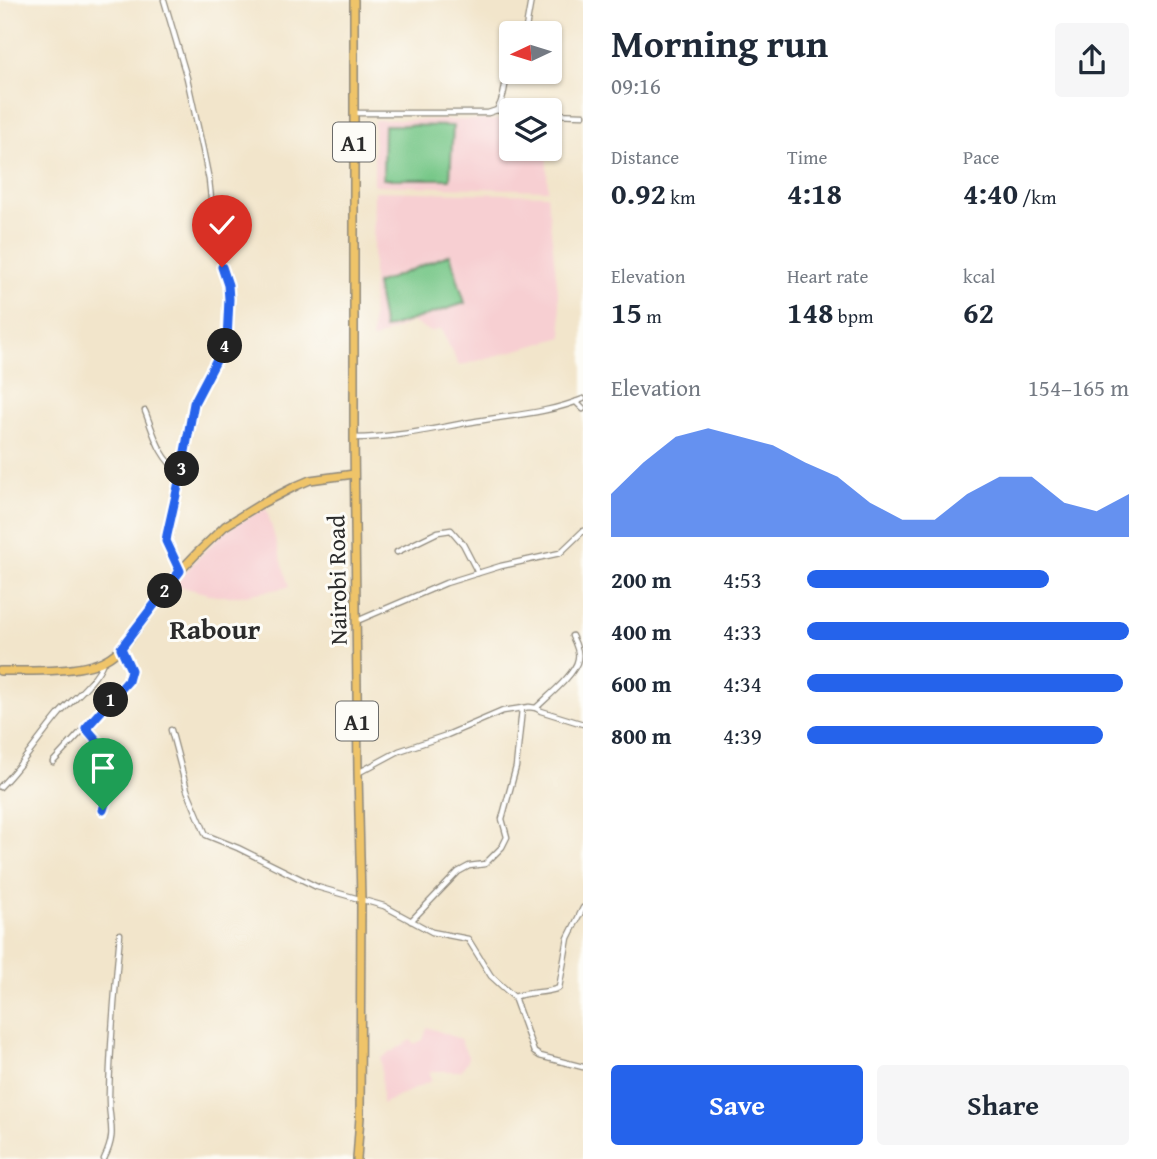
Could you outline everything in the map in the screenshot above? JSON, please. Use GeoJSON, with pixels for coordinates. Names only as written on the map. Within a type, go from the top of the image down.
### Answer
{"type":"FeatureCollection","features":[{"type":"Feature","properties":{"kind":"main road","name":"Nairobi Road"},"geometry":{"type":"LineString","coordinates":[[354,0],[354,474],[361,899],[360,1117],[357,1159]]}},
{"type":"Feature","properties":{"kind":"main road"},"geometry":{"type":"LineString","coordinates":[[0,671],[81,667],[103,661],[121,648],[180,571],[225,526],[259,505],[310,480],[354,474]]}},
{"type":"Feature","properties":{"kind":"street"},"geometry":{"type":"LineString","coordinates":[[164,0],[187,78],[201,140],[214,226],[229,299],[227,340],[194,403],[166,541],[180,571]]}},
{"type":"Feature","properties":{"kind":"street"},"geometry":{"type":"LineString","coordinates":[[527,21],[531,0]]}},
{"type":"Feature","properties":{"kind":"street"},"geometry":{"type":"LineString","coordinates":[[355,113],[488,113],[498,110],[503,101],[505,84]]}},
{"type":"Feature","properties":{"kind":"street"},"geometry":{"type":"LineString","coordinates":[[562,114],[583,114]]}},
{"type":"Feature","properties":{"kind":"street"},"geometry":{"type":"LineString","coordinates":[[354,439],[377,438],[545,412],[583,399]]}},
{"type":"Feature","properties":{"kind":"street"},"geometry":{"type":"LineString","coordinates":[[576,402],[583,409]]}},
{"type":"Feature","properties":{"kind":"street"},"geometry":{"type":"LineString","coordinates":[[145,411],[158,445],[172,467],[181,473]]}},
{"type":"Feature","properties":{"kind":"street"},"geometry":{"type":"LineString","coordinates":[[397,552],[438,532],[451,530],[463,544],[478,573]]}},
{"type":"Feature","properties":{"kind":"street"},"geometry":{"type":"LineString","coordinates":[[356,621],[446,583],[501,566],[560,553],[583,531]]}},
{"type":"Feature","properties":{"kind":"street"},"geometry":{"type":"LineString","coordinates":[[536,708],[570,675],[578,659],[576,643],[572,636]]}},
{"type":"Feature","properties":{"kind":"street"},"geometry":{"type":"LineString","coordinates":[[53,762],[128,681],[131,670],[121,648]]}},
{"type":"Feature","properties":{"kind":"street"},"geometry":{"type":"LineString","coordinates":[[0,787],[93,678],[103,661]]}},
{"type":"Feature","properties":{"kind":"street"},"geometry":{"type":"LineString","coordinates":[[358,774],[399,751],[503,711],[536,708],[583,724]]}},
{"type":"Feature","properties":{"kind":"street"},"geometry":{"type":"LineString","coordinates":[[411,921],[458,872],[469,866],[485,864],[502,847],[507,837],[502,819],[516,768],[522,709]]}},
{"type":"Feature","properties":{"kind":"street"},"geometry":{"type":"LineString","coordinates":[[86,728],[117,764],[103,810]]}},
{"type":"Feature","properties":{"kind":"street"},"geometry":{"type":"LineString","coordinates":[[171,730],[187,790],[206,835],[317,887],[384,906],[432,932],[468,939],[491,976],[514,997],[534,1052],[583,1067]]}},
{"type":"Feature","properties":{"kind":"street"},"geometry":{"type":"LineString","coordinates":[[514,997],[559,988],[568,938],[583,908]]}},
{"type":"Feature","properties":{"kind":"street"},"geometry":{"type":"LineString","coordinates":[[104,1159],[113,1136],[108,1100],[120,934]]}},
{"type":"Feature","properties":{"kind":"shaded area"},"geometry":{"type":"Polygon","coordinates":[[[374,120],[499,120],[499,161],[547,161],[548,190],[374,185],[374,120]]]}},
{"type":"Feature","properties":{"kind":"shaded area"},"geometry":{"type":"Polygon","coordinates":[[[374,191],[547,195],[563,337],[459,366],[441,329],[431,332],[412,322],[372,340],[374,191]]]}},
{"type":"Feature","properties":{"kind":"shaded area"},"geometry":{"type":"Polygon","coordinates":[[[266,507],[289,587],[240,596],[216,596],[175,585],[224,532],[266,507]]]}},
{"type":"Feature","properties":{"kind":"shaded area"},"geometry":{"type":"Polygon","coordinates":[[[427,1027],[460,1039],[468,1060],[461,1071],[430,1071],[431,1081],[382,1104],[381,1058],[411,1040],[414,1044],[423,1040],[427,1027]]]}},
{"type":"Feature","properties":{"kind":"green space"},"geometry":{"type":"Polygon","coordinates":[[[384,125],[453,126],[450,179],[383,179],[384,125]]]}},
{"type":"Feature","properties":{"kind":"green space"},"geometry":{"type":"Polygon","coordinates":[[[450,254],[465,303],[384,329],[376,284],[450,254]]]}},
{"type":"Feature","properties":{"kind":"district","name":"Rabour"},"geometry":{"type":"Point","coordinates":[215,628]}},
{"type":"Feature","properties":{"kind":"route"},"geometry":{"type":"LineString","coordinates":[[103,810],[117,764],[86,728],[128,681],[131,670],[121,648],[180,571],[166,541],[194,403],[227,340],[229,299],[222,267]]}}]}
